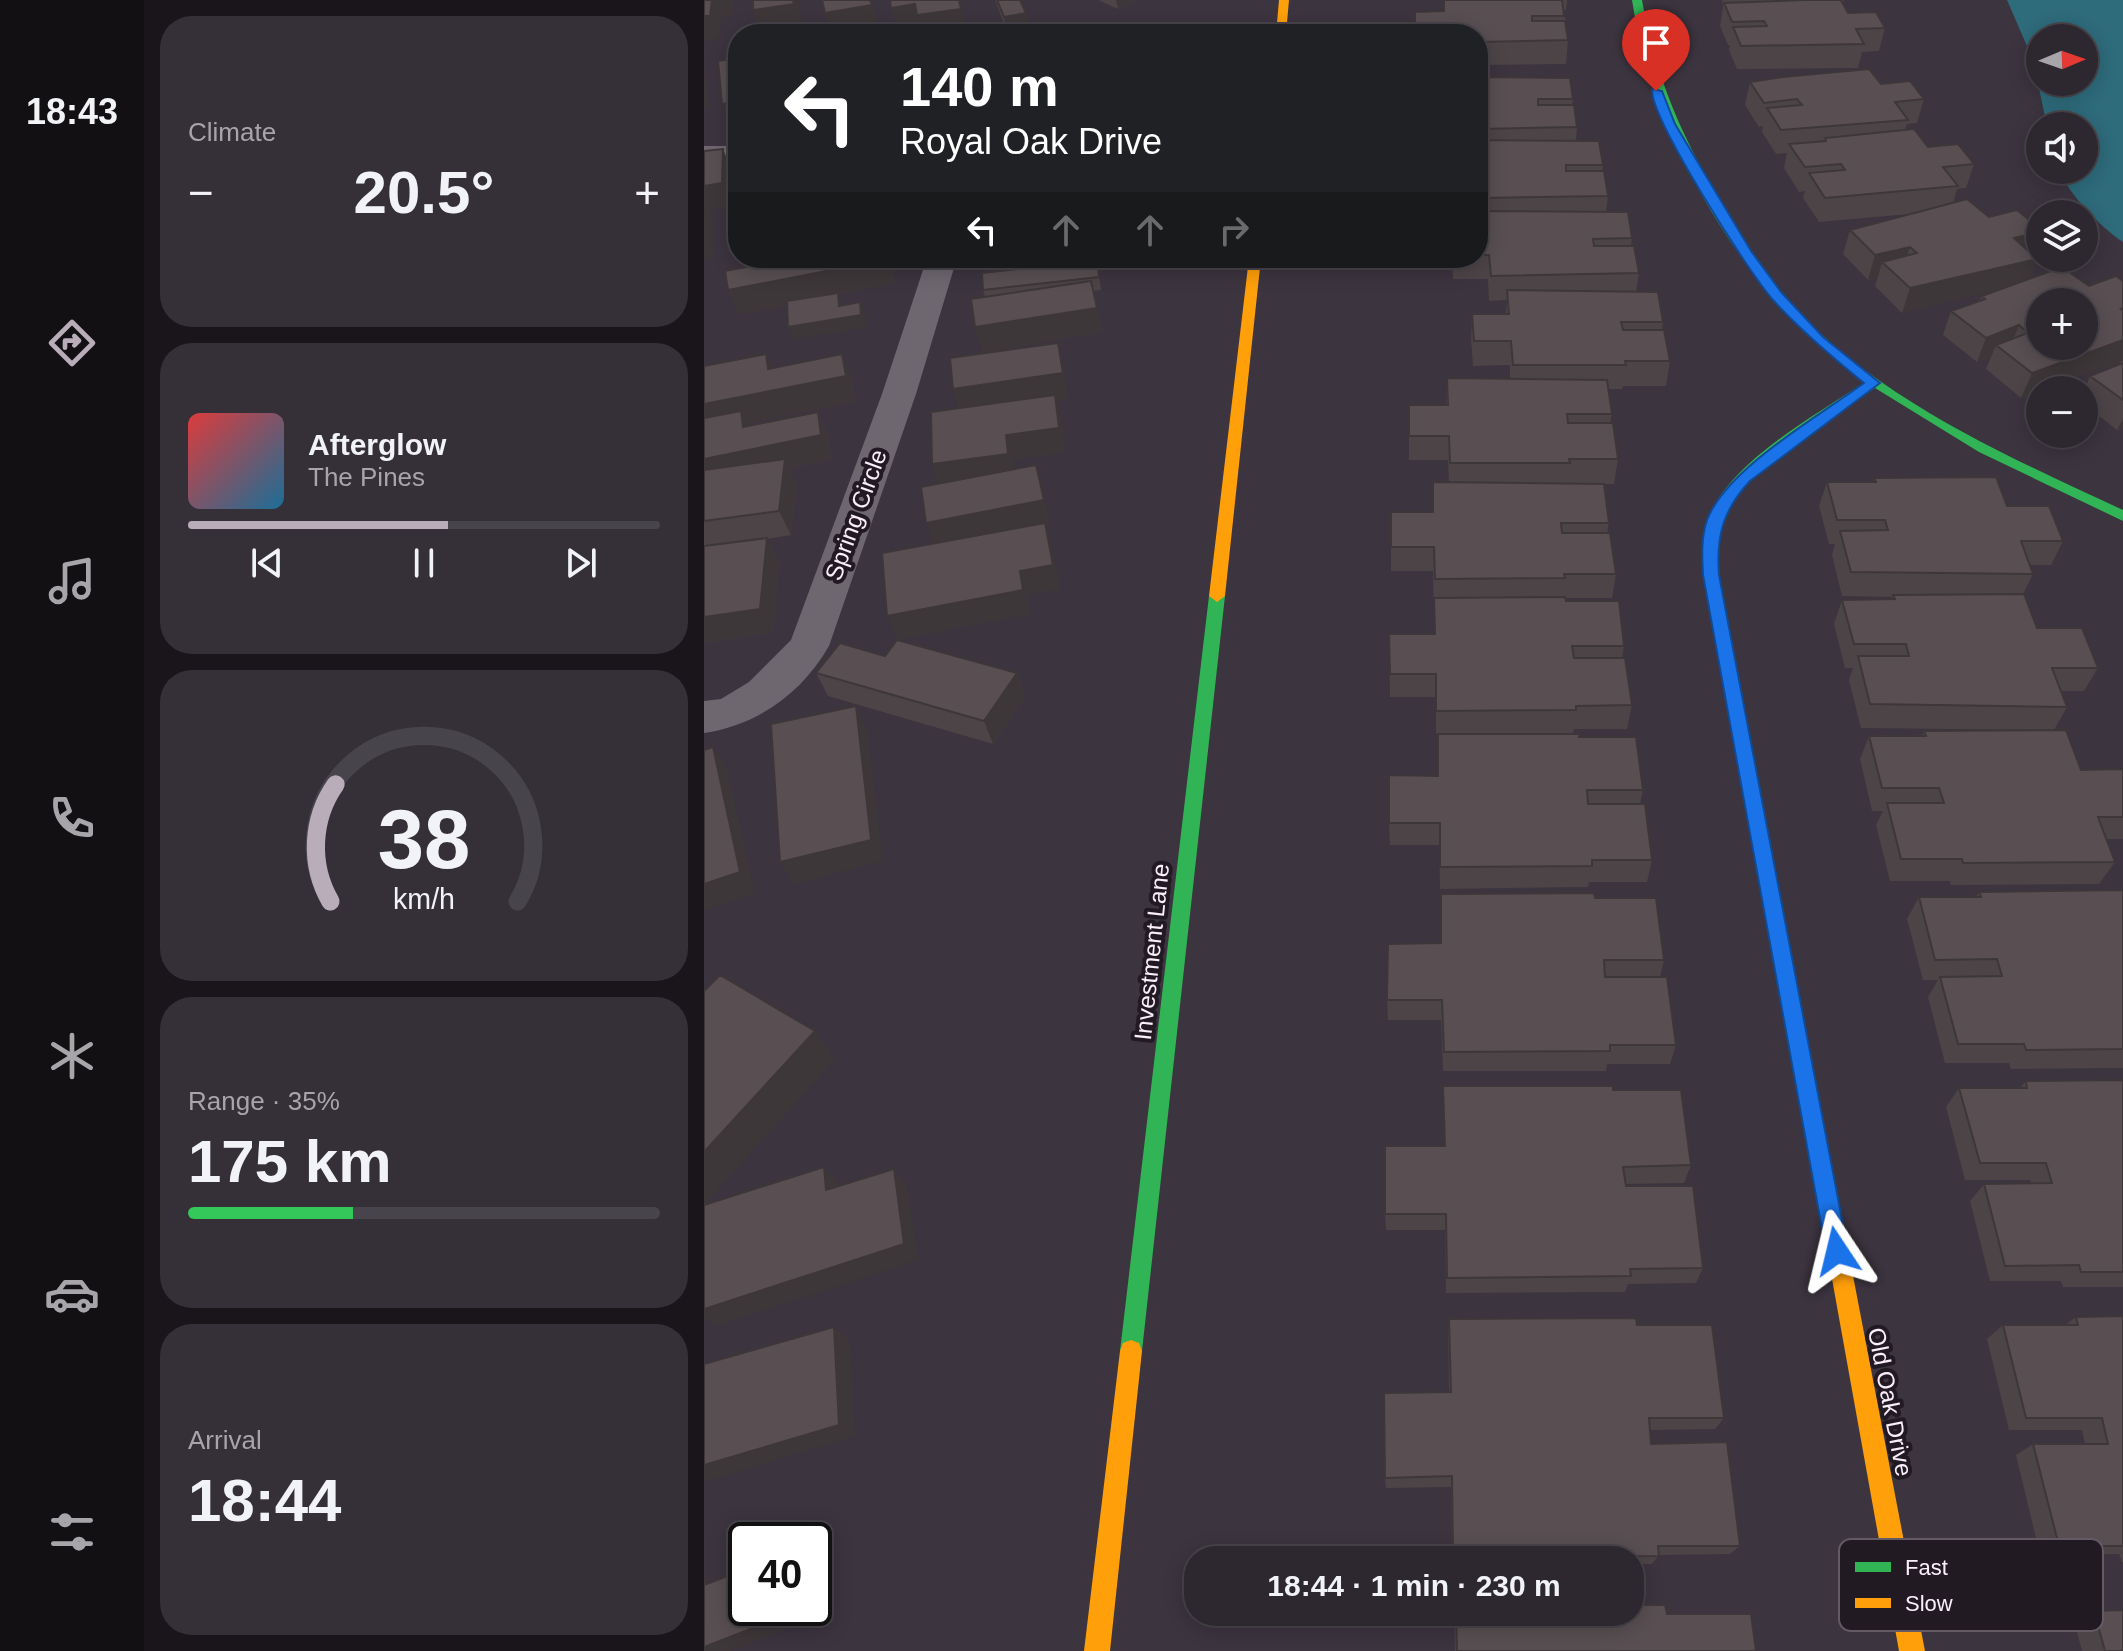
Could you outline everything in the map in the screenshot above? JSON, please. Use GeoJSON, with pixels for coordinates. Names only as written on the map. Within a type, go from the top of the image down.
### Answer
{"type":"FeatureCollection","features":[{"type":"Feature","properties":{"kind":"street"},"geometry":{"type":"LineString","coordinates":[[1282,24],[1284,0]]}},
{"type":"Feature","properties":{"kind":"street"},"geometry":{"type":"LineString","coordinates":[[1637,0],[1639,23],[1656,91],[1669,124],[1745,252],[1776,295],[1818,339],[1873,383],[1975,447],[2123,516]]}},
{"type":"Feature","properties":{"kind":"street"},"geometry":{"type":"LineString","coordinates":[[704,155],[728,155]]}},
{"type":"Feature","properties":{"kind":"street","name":"Spring Circle"},"geometry":{"type":"LineString","coordinates":[[704,717],[718,716],[756,699],[788,675],[809,646],[899,394],[939,268]]}},
{"type":"Feature","properties":{"kind":"street","name":"Investment Lane"},"geometry":{"type":"LineString","coordinates":[[1097,1651],[1254,268]]}},
{"type":"Feature","properties":{"kind":"street","name":"Old Oak Drive"},"geometry":{"type":"LineString","coordinates":[[1873,383],[1745,478],[1727,497],[1715,520],[1709,545],[1711,575],[1891,1539]]}},
{"type":"Feature","properties":{"kind":"street","name":"Old Oak Drive"},"geometry":{"type":"LineString","coordinates":[[1908,1631],[1912,1651]]}},
{"type":"Feature","properties":{"kind":"water"},"geometry":{"type":"Polygon","coordinates":[[[2007,0],[2123,0],[2123,242],[2098,221],[2098,200],[2078,200],[2067,184],[2098,184],[2098,112],[2044,112],[2041,96],[2098,96],[2098,24],[2026,24],[2026,44],[2007,0]]]}},
{"type":"Feature","properties":{"kind":"building"},"geometry":{"type":"Polygon","coordinates":[[[704,0],[712,0],[710,16],[704,16],[704,0]]]}},
{"type":"Feature","properties":{"kind":"building"},"geometry":{"type":"Polygon","coordinates":[[[753,0],[793,0],[794,4],[753,10],[753,0]]]}},
{"type":"Feature","properties":{"kind":"building"},"geometry":{"type":"Polygon","coordinates":[[[822,0],[870,0],[872,5],[825,13],[822,0]]]}},
{"type":"Feature","properties":{"kind":"building"},"geometry":{"type":"Polygon","coordinates":[[[890,0],[959,0],[961,9],[917,15],[915,4],[891,8],[890,0]]]}},
{"type":"Feature","properties":{"kind":"building"},"geometry":{"type":"Polygon","coordinates":[[[997,0],[1020,0],[1026,13],[1004,17],[997,0]]]}},
{"type":"Feature","properties":{"kind":"building"},"geometry":{"type":"Polygon","coordinates":[[[1444,0],[1562,0],[1564,16],[1532,16],[1532,21],[1565,21],[1568,40],[1488,42],[1488,24],[1415,24],[1415,12],[1444,11],[1444,0]]]}},
{"type":"Feature","properties":{"kind":"building"},"geometry":{"type":"Polygon","coordinates":[[[1841,0],[1848,13],[1876,12],[1885,28],[1856,29],[1864,44],[1741,46],[1733,27],[1767,26],[1764,21],[1732,22],[1724,3],[1841,0]]]}},
{"type":"Feature","properties":{"kind":"building"},"geometry":{"type":"Polygon","coordinates":[[[728,60],[728,103],[722,104],[718,61],[728,60]]]}},
{"type":"Feature","properties":{"kind":"building"},"geometry":{"type":"Polygon","coordinates":[[[1869,69],[1881,84],[1910,81],[1924,99],[1895,102],[1908,120],[1781,130],[1767,108],[1802,105],[1797,99],[1764,103],[1750,82],[1783,77],[1869,69]]]}},
{"type":"Feature","properties":{"kind":"building"},"geometry":{"type":"Polygon","coordinates":[[[1488,77],[1570,78],[1573,99],[1538,99],[1538,105],[1574,105],[1577,127],[1488,129],[1488,77]]]}},
{"type":"Feature","properties":{"kind":"building"},"geometry":{"type":"Polygon","coordinates":[[[1914,129],[1928,147],[1958,144],[1974,164],[1943,167],[1958,186],[1825,198],[1809,173],[1845,170],[1841,164],[1805,167],[1789,144],[1826,141],[1825,138],[1914,129]]]}},
{"type":"Feature","properties":{"kind":"building"},"geometry":{"type":"Polygon","coordinates":[[[1488,140],[1599,141],[1603,165],[1566,165],[1566,171],[1604,171],[1608,196],[1488,198],[1488,140]]]}},
{"type":"Feature","properties":{"kind":"building"},"geometry":{"type":"Polygon","coordinates":[[[723,149],[722,183],[704,186],[704,151],[723,149]]]}},
{"type":"Feature","properties":{"kind":"building"},"geometry":{"type":"Polygon","coordinates":[[[1967,199],[1989,217],[2017,210],[2026,217],[2026,235],[2014,238],[2026,249],[2026,262],[1910,288],[1882,262],[1917,253],[1910,247],[1875,255],[1850,230],[1967,199]]]}},
{"type":"Feature","properties":{"kind":"building"},"geometry":{"type":"Polygon","coordinates":[[[1488,211],[1628,212],[1632,238],[1593,239],[1594,246],[1634,246],[1639,273],[1491,276],[1488,211]]]}},
{"type":"Feature","properties":{"kind":"building"},"geometry":{"type":"Polygon","coordinates":[[[741,268],[842,268],[728,290],[725,271],[741,268]]]}},
{"type":"Feature","properties":{"kind":"building"},"geometry":{"type":"Polygon","coordinates":[[[1026,268],[1098,268],[1099,277],[983,290],[982,273],[1026,268]]]}},
{"type":"Feature","properties":{"kind":"building"},"geometry":{"type":"Polygon","coordinates":[[[2048,272],[2069,272],[2089,286],[2116,276],[2123,281],[2123,340],[2098,349],[2098,288],[2026,288],[2026,331],[2019,325],[1986,338],[1951,311],[1985,299],[1982,296],[2048,272]]]}},
{"type":"Feature","properties":{"kind":"building"},"geometry":{"type":"Polygon","coordinates":[[[1091,281],[1097,308],[975,327],[971,299],[1091,281]]]}},
{"type":"Feature","properties":{"kind":"building"},"geometry":{"type":"Polygon","coordinates":[[[1507,290],[1658,292],[1663,322],[1621,322],[1623,330],[1664,330],[1670,361],[1625,361],[1626,365],[1513,365],[1511,341],[1474,341],[1472,314],[1509,314],[1507,290]]]}},
{"type":"Feature","properties":{"kind":"building"},"geometry":{"type":"Polygon","coordinates":[[[838,293],[839,306],[860,302],[861,315],[788,327],[787,301],[838,293]]]}},
{"type":"Feature","properties":{"kind":"building"},"geometry":{"type":"Polygon","coordinates":[[[2026,334],[2026,360],[2068,360],[2032,373],[1996,345],[2026,334]]]}},
{"type":"Feature","properties":{"kind":"building"},"geometry":{"type":"Polygon","coordinates":[[[1058,343],[1063,373],[953,389],[950,358],[1058,343]]]}},
{"type":"Feature","properties":{"kind":"building"},"geometry":{"type":"Polygon","coordinates":[[[766,354],[768,369],[842,354],[846,376],[704,404],[704,366],[766,354]]]}},
{"type":"Feature","properties":{"kind":"building"},"geometry":{"type":"Polygon","coordinates":[[[2123,363],[2123,400],[2098,382],[2098,376],[2090,376],[2123,363]]]}},
{"type":"Feature","properties":{"kind":"building"},"geometry":{"type":"Polygon","coordinates":[[[1447,378],[1607,380],[1612,414],[1567,414],[1568,423],[1613,423],[1618,459],[1569,459],[1570,463],[1450,463],[1449,436],[1409,436],[1409,405],[1448,405],[1447,378]]]}},
{"type":"Feature","properties":{"kind":"building"},"geometry":{"type":"Polygon","coordinates":[[[1055,395],[1059,428],[1006,435],[1008,454],[932,464],[931,412],[1055,395]]]}},
{"type":"Feature","properties":{"kind":"building"},"geometry":{"type":"Polygon","coordinates":[[[741,411],[743,427],[818,412],[821,435],[704,459],[704,418],[741,411]]]}},
{"type":"Feature","properties":{"kind":"building"},"geometry":{"type":"Polygon","coordinates":[[[785,459],[779,511],[704,521],[704,470],[785,459]]]}},
{"type":"Feature","properties":{"kind":"building"},"geometry":{"type":"Polygon","coordinates":[[[1036,465],[1044,500],[926,523],[921,487],[1036,465]]]}},
{"type":"Feature","properties":{"kind":"building"},"geometry":{"type":"Polygon","coordinates":[[[1996,477],[2007,506],[2049,506],[2063,541],[2021,541],[2033,574],[1851,572],[1840,531],[1888,530],[1885,520],[1837,520],[1827,482],[1876,482],[1874,478],[1996,477]]]}},
{"type":"Feature","properties":{"kind":"building"},"geometry":{"type":"Polygon","coordinates":[[[1433,482],[1604,484],[1609,523],[1561,523],[1562,533],[1610,533],[1616,574],[1564,574],[1565,578],[1435,579],[1434,547],[1391,547],[1391,512],[1433,512],[1433,482]]]}},
{"type":"Feature","properties":{"kind":"building"},"geometry":{"type":"Polygon","coordinates":[[[1045,523],[1053,565],[1020,571],[1023,590],[887,616],[882,553],[1045,523]]]}},
{"type":"Feature","properties":{"kind":"building"},"geometry":{"type":"Polygon","coordinates":[[[767,538],[760,609],[704,617],[704,546],[767,538]]]}},
{"type":"Feature","properties":{"kind":"building"},"geometry":{"type":"Polygon","coordinates":[[[2024,594],[2037,628],[2082,628],[2098,668],[2052,668],[2067,707],[1870,704],[1858,656],[1909,656],[1906,644],[1854,644],[1842,600],[1895,599],[1893,595],[2024,594]]]}},
{"type":"Feature","properties":{"kind":"building"},"geometry":{"type":"Polygon","coordinates":[[[1565,597],[1566,601],[1619,601],[1624,646],[1572,646],[1574,658],[1625,658],[1632,705],[1576,706],[1576,710],[1436,711],[1436,674],[1390,674],[1389,634],[1435,634],[1434,598],[1565,597]]]}},
{"type":"Feature","properties":{"kind":"building"},"geometry":{"type":"Polygon","coordinates":[[[897,640],[1017,673],[984,721],[816,673],[840,643],[885,656],[897,640]]]}},
{"type":"Feature","properties":{"kind":"building"},"geometry":{"type":"Polygon","coordinates":[[[856,706],[871,840],[780,862],[771,724],[856,706]]]}},
{"type":"Feature","properties":{"kind":"building"},"geometry":{"type":"Polygon","coordinates":[[[2066,730],[2081,770],[2123,769],[2123,817],[2098,817],[2115,862],[1963,863],[1962,859],[1901,859],[1887,803],[1944,803],[1939,788],[1882,788],[1869,736],[1926,736],[1924,731],[2066,730]]]}},
{"type":"Feature","properties":{"kind":"building"},"geometry":{"type":"Polygon","coordinates":[[[1438,734],[1636,737],[1643,790],[1587,790],[1588,804],[1645,804],[1652,860],[1592,860],[1592,866],[1440,867],[1440,823],[1389,823],[1389,775],[1438,776],[1438,734]]]}},
{"type":"Feature","properties":{"kind":"building"},"geometry":{"type":"Polygon","coordinates":[[[713,747],[740,872],[704,884],[704,750],[713,747]]]}},
{"type":"Feature","properties":{"kind":"building"},"geometry":{"type":"Polygon","coordinates":[[[2123,890],[2123,1049],[2026,1050],[2024,1044],[1958,1044],[1940,977],[2002,976],[1997,959],[1935,960],[1919,897],[1981,897],[1979,892],[2123,890]]]}},
{"type":"Feature","properties":{"kind":"building"},"geometry":{"type":"Polygon","coordinates":[[[1594,893],[1595,898],[1656,898],[1664,960],[1604,960],[1605,977],[1667,977],[1676,1045],[1610,1045],[1610,1051],[1444,1052],[1442,1000],[1387,1000],[1388,944],[1441,943],[1441,894],[1594,893]]]}},
{"type":"Feature","properties":{"kind":"building"},"geometry":{"type":"Polygon","coordinates":[[[720,975],[815,1031],[704,1152],[704,991],[720,975]]]}},
{"type":"Feature","properties":{"kind":"building"},"geometry":{"type":"Polygon","coordinates":[[[2123,1080],[2123,1272],[2081,1272],[2079,1265],[2005,1266],[1984,1184],[2052,1183],[2046,1163],[1980,1163],[1959,1088],[2027,1088],[2026,1081],[2123,1080]]]}},
{"type":"Feature","properties":{"kind":"building"},"geometry":{"type":"Polygon","coordinates":[[[1443,1086],[1613,1086],[1613,1090],[1681,1090],[1691,1165],[1623,1167],[1626,1186],[1693,1186],[1703,1268],[1630,1269],[1631,1276],[1447,1278],[1446,1214],[1385,1214],[1385,1146],[1445,1146],[1443,1086]]]}},
{"type":"Feature","properties":{"kind":"building"},"geometry":{"type":"Polygon","coordinates":[[[824,1167],[826,1190],[894,1169],[904,1244],[704,1309],[704,1205],[824,1167]]]}},
{"type":"Feature","properties":{"kind":"building"},"geometry":{"type":"Polygon","coordinates":[[[2123,1316],[2123,1546],[2103,1546],[2103,1539],[2057,1539],[2033,1444],[2108,1444],[2102,1418],[2026,1418],[2003,1325],[2078,1325],[2076,1317],[2123,1316]]]}},
{"type":"Feature","properties":{"kind":"building"},"geometry":{"type":"Polygon","coordinates":[[[1636,1318],[1637,1325],[1712,1325],[1724,1418],[1649,1418],[1651,1444],[1727,1442],[1740,1546],[1658,1546],[1659,1556],[1644,1556],[1644,1546],[1453,1546],[1452,1476],[1385,1478],[1384,1393],[1451,1392],[1449,1319],[1636,1318]]]}},
{"type":"Feature","properties":{"kind":"building"},"geometry":{"type":"Polygon","coordinates":[[[834,1327],[839,1425],[704,1465],[704,1364],[834,1327]]]}},
{"type":"Feature","properties":{"kind":"building"},"geometry":{"type":"Polygon","coordinates":[[[728,1576],[728,1626],[758,1626],[704,1647],[704,1585],[728,1576]]]}},
{"type":"Feature","properties":{"kind":"building"},"geometry":{"type":"Polygon","coordinates":[[[1644,1605],[1665,1605],[1667,1614],[1751,1614],[1756,1651],[1457,1651],[1456,1626],[1644,1626],[1644,1605]]]}},
{"type":"Feature","properties":{"kind":"building"},"geometry":{"type":"Polygon","coordinates":[[[2123,1610],[2123,1651],[2105,1651],[2100,1631],[2103,1631],[2103,1611],[2123,1610]]]}},
{"type":"Feature","properties":{"kind":"traffic: fast"},"geometry":{"type":"LineString","coordinates":[[1637,0],[1647,52],[1674,126],[1734,235],[1778,297],[1814,334],[1895,397],[1984,449],[2123,516]]}},
{"type":"Feature","properties":{"kind":"traffic: fast"},"geometry":{"type":"LineString","coordinates":[[1817,1140],[1711,575],[1710,540],[1715,520],[1743,479],[1785,443],[1873,383]]}},
{"type":"Feature","properties":{"kind":"traffic: fast"},"geometry":{"type":"LineString","coordinates":[[1131,1351],[1217,596]]}},
{"type":"Feature","properties":{"kind":"traffic: slow"},"geometry":{"type":"LineString","coordinates":[[1282,24],[1284,0]]}},
{"type":"Feature","properties":{"kind":"traffic: slow"},"geometry":{"type":"LineString","coordinates":[[1217,596],[1254,268]]}},
{"type":"Feature","properties":{"kind":"traffic: slow"},"geometry":{"type":"LineString","coordinates":[[1817,1140],[1891,1539]]}},
{"type":"Feature","properties":{"kind":"traffic: slow"},"geometry":{"type":"LineString","coordinates":[[1097,1651],[1131,1351]]}},
{"type":"Feature","properties":{"kind":"traffic: slow"},"geometry":{"type":"LineString","coordinates":[[1908,1631],[1912,1651]]}},
{"type":"Feature","properties":{"kind":"route"},"geometry":{"type":"LineString","coordinates":[[1656,91],[1669,124],[1745,252],[1776,295],[1818,339],[1873,383],[1745,478],[1727,497],[1715,520],[1709,545],[1711,575],[1837,1251]]}}]}
